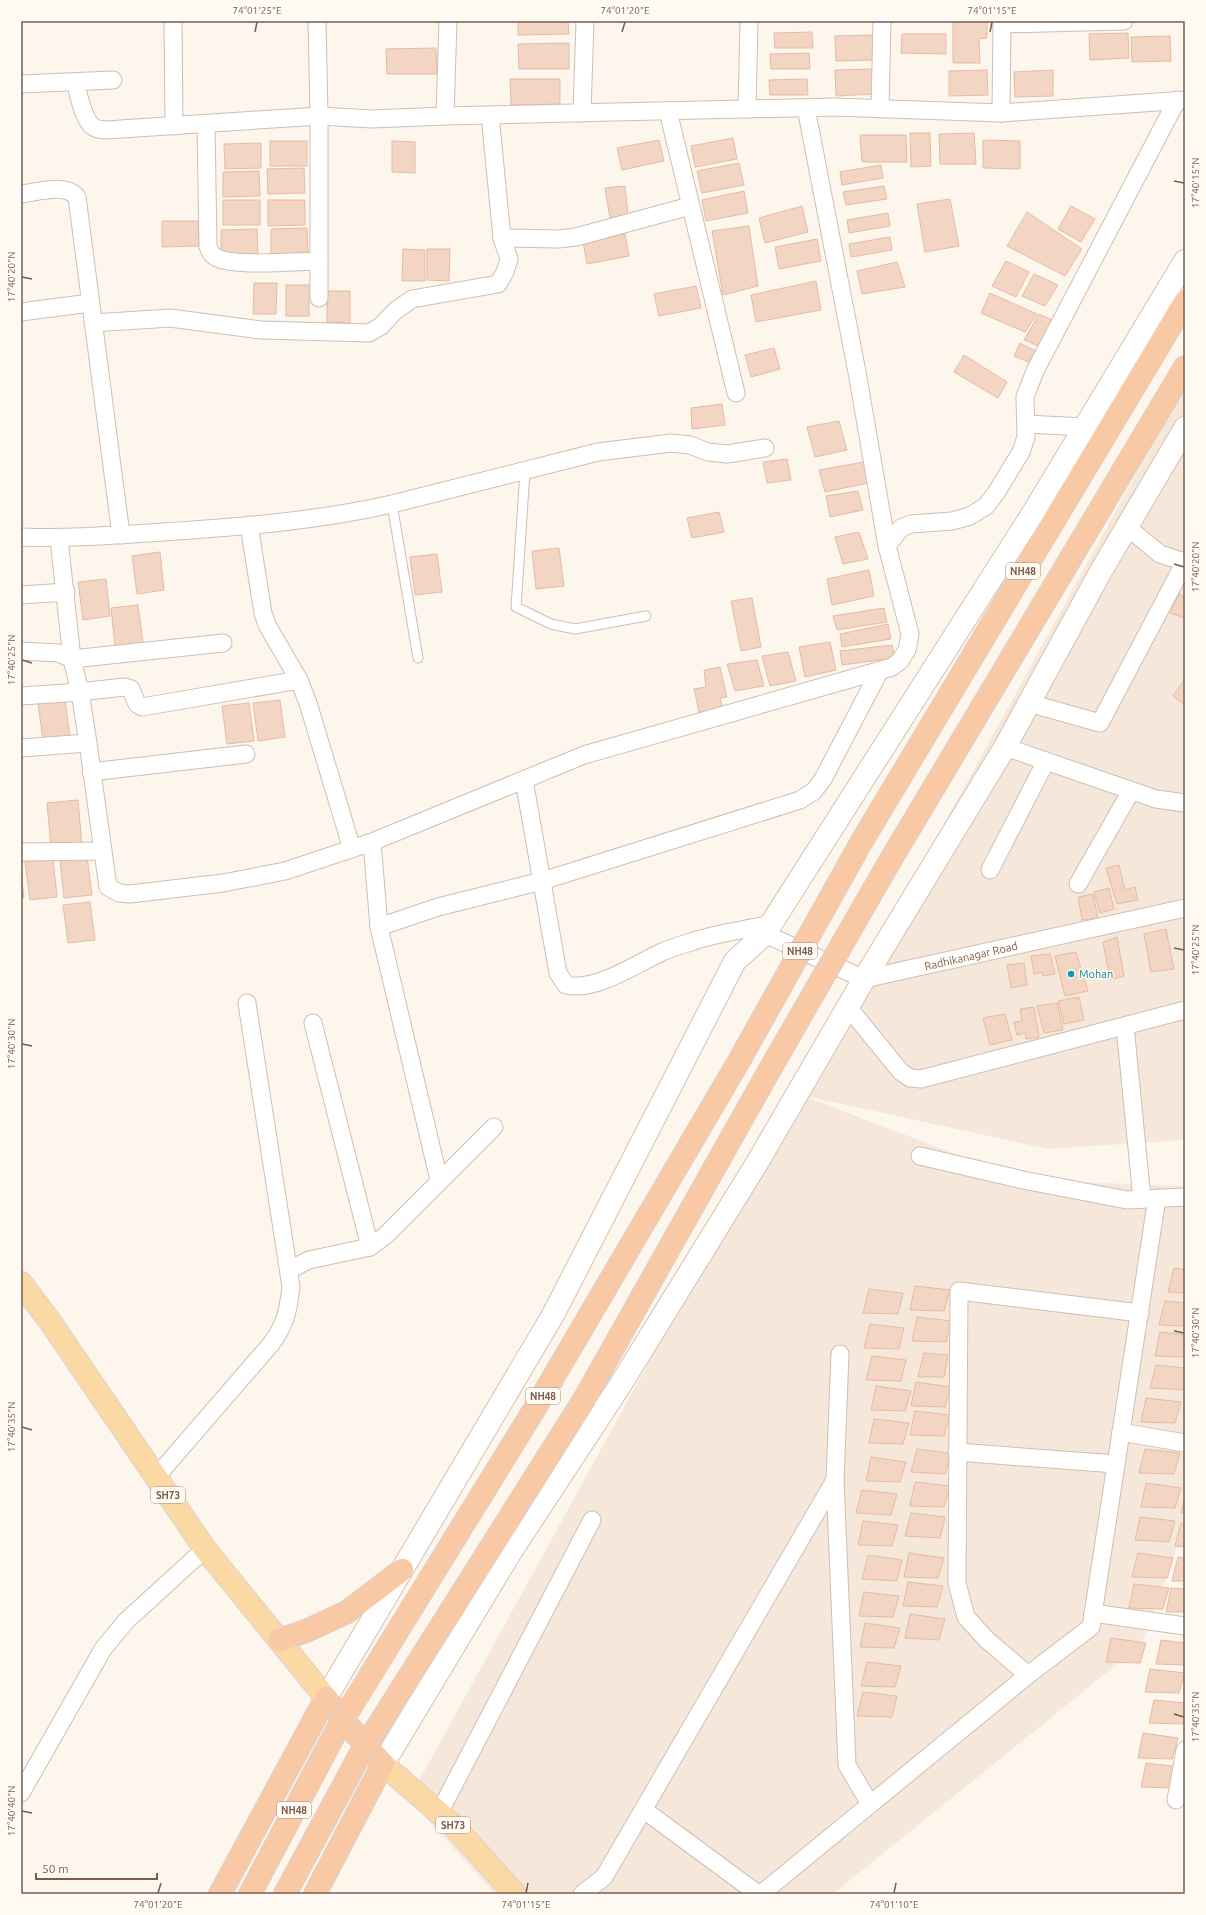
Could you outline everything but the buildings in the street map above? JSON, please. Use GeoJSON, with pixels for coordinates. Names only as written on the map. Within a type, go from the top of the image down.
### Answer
{"type":"FeatureCollection","features":[{"type":"Feature","properties":{"kind":"highway","name":"NH48"},"geometry":{"type":"LineString","coordinates":[[250,1894],[339,1726],[537,1405],[738,1061],[862,841],[1185,302]]}},
{"type":"Feature","properties":{"kind":"highway","name":"NH48"},"geometry":{"type":"LineString","coordinates":[[285,1894],[361,1753],[584,1398],[890,861],[1185,367]]}},
{"type":"Feature","properties":{"kind":"highway"},"geometry":{"type":"LineString","coordinates":[[279,1640],[306,1631],[347,1612],[402,1570]]}},
{"type":"Feature","properties":{"kind":"highway"},"geometry":{"type":"LineString","coordinates":[[220,1894],[326,1698]]}},
{"type":"Feature","properties":{"kind":"highway","name":"SH73"},"geometry":{"type":"LineString","coordinates":[[326,1698],[352,1730],[383,1764]]}},
{"type":"Feature","properties":{"kind":"highway"},"geometry":{"type":"LineString","coordinates":[[315,1894],[383,1764]]}},
{"type":"Feature","properties":{"kind":"main road"},"geometry":{"type":"LineString","coordinates":[[326,1698],[553,1315],[735,961],[768,929],[1033,513],[1185,261]]}},
{"type":"Feature","properties":{"kind":"main road"},"geometry":{"type":"LineString","coordinates":[[383,1764],[510,1553],[619,1387],[757,1163],[864,980],[1005,747],[1126,527],[1185,428]]}},
{"type":"Feature","properties":{"kind":"main road","name":"SH73"},"geometry":{"type":"LineString","coordinates":[[21,1283],[49,1320],[205,1549],[326,1698]]}},
{"type":"Feature","properties":{"kind":"main road","name":"SH73"},"geometry":{"type":"LineString","coordinates":[[383,1764],[439,1813],[473,1846],[515,1894]]}},
{"type":"Feature","properties":{"kind":"street"},"geometry":{"type":"LineString","coordinates":[[173,21],[174,126]]}},
{"type":"Feature","properties":{"kind":"street"},"geometry":{"type":"LineString","coordinates":[[317,21],[319,116],[319,298]]}},
{"type":"Feature","properties":{"kind":"street"},"geometry":{"type":"LineString","coordinates":[[445,116],[448,21]]}},
{"type":"Feature","properties":{"kind":"street"},"geometry":{"type":"LineString","coordinates":[[582,113],[585,21]]}},
{"type":"Feature","properties":{"kind":"street"},"geometry":{"type":"LineString","coordinates":[[747,109],[749,21]]}},
{"type":"Feature","properties":{"kind":"street"},"geometry":{"type":"LineString","coordinates":[[880,109],[882,21]]}},
{"type":"Feature","properties":{"kind":"street"},"geometry":{"type":"LineString","coordinates":[[1001,113],[1002,22],[1124,21]]}},
{"type":"Feature","properties":{"kind":"street"},"geometry":{"type":"LineString","coordinates":[[21,84],[113,80]]}},
{"type":"Feature","properties":{"kind":"street"},"geometry":{"type":"LineString","coordinates":[[75,82],[86,116],[91,126],[96,129],[106,130],[319,116],[372,119],[806,108],[1001,113],[1181,100]]}},
{"type":"Feature","properties":{"kind":"street"},"geometry":{"type":"LineString","coordinates":[[887,546],[901,528],[911,524],[952,520],[964,517],[986,506],[996,493],[1021,452],[1026,437],[1025,397],[1035,371],[1181,100]]}},
{"type":"Feature","properties":{"kind":"street"},"geometry":{"type":"LineString","coordinates":[[58,539],[66,592],[72,659],[80,692],[108,887],[119,893],[130,894],[223,883],[277,872],[372,842],[584,754],[892,667],[900,661],[907,650],[910,634],[887,546],[858,372],[806,108]]}},
{"type":"Feature","properties":{"kind":"street"},"geometry":{"type":"LineString","coordinates":[[668,111],[736,393]]}},
{"type":"Feature","properties":{"kind":"street"},"geometry":{"type":"LineString","coordinates":[[93,323],[170,318],[261,330],[369,333],[381,326],[395,311],[412,299],[498,284],[505,272],[508,259],[502,238],[490,115]]}},
{"type":"Feature","properties":{"kind":"street"},"geometry":{"type":"LineString","coordinates":[[206,124],[208,246],[214,256],[228,262],[246,263],[319,261]]}},
{"type":"Feature","properties":{"kind":"street"},"geometry":{"type":"LineString","coordinates":[[21,194],[68,190],[77,197],[121,535]]}},
{"type":"Feature","properties":{"kind":"street"},"geometry":{"type":"LineString","coordinates":[[502,238],[558,239],[576,237],[690,206]]}},
{"type":"Feature","properties":{"kind":"street"},"geometry":{"type":"LineString","coordinates":[[21,312],[90,303]]}},
{"type":"Feature","properties":{"kind":"street"},"geometry":{"type":"LineString","coordinates":[[1026,424],[1085,427]]}},
{"type":"Feature","properties":{"kind":"street"},"geometry":{"type":"LineString","coordinates":[[21,537],[58,539],[249,526],[295,521],[362,511],[598,452],[671,443],[690,445],[708,452],[727,454],[765,448]]}},
{"type":"Feature","properties":{"kind":"street"},"geometry":{"type":"LineString","coordinates":[[249,526],[263,613],[268,625],[299,680],[308,703],[352,849]]}},
{"type":"Feature","properties":{"kind":"street"},"geometry":{"type":"LineString","coordinates":[[1029,703],[1100,723],[1185,562],[1160,554],[1126,527]]}},
{"type":"Feature","properties":{"kind":"street"},"geometry":{"type":"LineString","coordinates":[[21,595],[66,592]]}},
{"type":"Feature","properties":{"kind":"street"},"geometry":{"type":"LineString","coordinates":[[21,651],[58,653],[72,659],[223,643]]}},
{"type":"Feature","properties":{"kind":"street"},"geometry":{"type":"LineString","coordinates":[[379,927],[438,907],[542,881],[800,800],[814,791],[823,779],[878,672]]}},
{"type":"Feature","properties":{"kind":"street"},"geometry":{"type":"LineString","coordinates":[[21,696],[124,687],[131,689],[137,704],[142,707],[299,680]]}},
{"type":"Feature","properties":{"kind":"street"},"geometry":{"type":"LineString","coordinates":[[21,748],[88,743]]}},
{"type":"Feature","properties":{"kind":"street"},"geometry":{"type":"LineString","coordinates":[[1005,747],[1156,800],[1185,803]]}},
{"type":"Feature","properties":{"kind":"street"},"geometry":{"type":"LineString","coordinates":[[91,772],[246,754]]}},
{"type":"Feature","properties":{"kind":"street"},"geometry":{"type":"LineString","coordinates":[[990,870],[1046,761]]}},
{"type":"Feature","properties":{"kind":"street"},"geometry":{"type":"LineString","coordinates":[[524,780],[558,973],[566,985],[576,987],[589,985],[630,970],[662,952],[693,941],[768,929],[864,980]]}},
{"type":"Feature","properties":{"kind":"street"},"geometry":{"type":"LineString","coordinates":[[1078,884],[1131,791]]}},
{"type":"Feature","properties":{"kind":"street"},"geometry":{"type":"LineString","coordinates":[[372,842],[379,927],[439,1180]]}},
{"type":"Feature","properties":{"kind":"street"},"geometry":{"type":"LineString","coordinates":[[21,852],[103,851]]}},
{"type":"Feature","properties":{"kind":"street","name":"Radhikanagar Road"},"geometry":{"type":"LineString","coordinates":[[864,980],[1185,908]]}},
{"type":"Feature","properties":{"kind":"street"},"geometry":{"type":"LineString","coordinates":[[156,1476],[281,1330],[288,1314],[291,1287],[289,1270],[247,1004]]}},
{"type":"Feature","properties":{"kind":"street"},"geometry":{"type":"LineString","coordinates":[[848,1007],[901,1072],[910,1078],[921,1079],[1185,1010]]}},
{"type":"Feature","properties":{"kind":"street"},"geometry":{"type":"LineString","coordinates":[[313,1023],[370,1246]]}},
{"type":"Feature","properties":{"kind":"street"},"geometry":{"type":"LineString","coordinates":[[761,1894],[1028,1675],[1091,1628],[1140,1313],[1150,1199],[1125,1026]]}},
{"type":"Feature","properties":{"kind":"street"},"geometry":{"type":"LineString","coordinates":[[289,1270],[309,1260],[370,1246],[386,1235],[439,1180],[494,1127]]}},
{"type":"Feature","properties":{"kind":"street"},"geometry":{"type":"LineString","coordinates":[[920,1156],[1023,1180],[1127,1200],[1185,1197]]}},
{"type":"Feature","properties":{"kind":"street"},"geometry":{"type":"LineString","coordinates":[[1028,1675],[986,1640],[966,1617],[957,1583],[959,1291],[1140,1313]]}},
{"type":"Feature","properties":{"kind":"street"},"geometry":{"type":"LineString","coordinates":[[840,1354],[835,1480],[847,1765],[870,1804]]}},
{"type":"Feature","properties":{"kind":"street"},"geometry":{"type":"LineString","coordinates":[[1121,1432],[1185,1443]]}},
{"type":"Feature","properties":{"kind":"street"},"geometry":{"type":"LineString","coordinates":[[957,1452],[1116,1464]]}},
{"type":"Feature","properties":{"kind":"street"},"geometry":{"type":"LineString","coordinates":[[582,1894],[604,1877],[835,1480]]}},
{"type":"Feature","properties":{"kind":"street"},"geometry":{"type":"LineString","coordinates":[[439,1813],[592,1520]]}},
{"type":"Feature","properties":{"kind":"street"},"geometry":{"type":"LineString","coordinates":[[21,1793],[103,1649],[126,1621],[205,1549]]}},
{"type":"Feature","properties":{"kind":"street"},"geometry":{"type":"LineString","coordinates":[[1093,1613],[1185,1626]]}},
{"type":"Feature","properties":{"kind":"street"},"geometry":{"type":"LineString","coordinates":[[1176,1800],[1185,1750]]}},
{"type":"Feature","properties":{"kind":"street"},"geometry":{"type":"LineString","coordinates":[[644,1810],[758,1894]]}},
{"type":"Feature","properties":{"kind":"lane"},"geometry":{"type":"LineString","coordinates":[[525,471],[516,607],[551,624],[568,628],[646,616]]}},
{"type":"Feature","properties":{"kind":"lane"},"geometry":{"type":"LineString","coordinates":[[392,504],[418,658]]}},
{"type":"Feature","properties":{"kind":"shaded area"},"geometry":{"type":"Polygon","coordinates":[[[1185,385],[1185,1140],[1048,1149],[801,1095],[1023,1180],[1185,1186],[1185,1526],[1141,1645],[833,1894],[495,1894],[409,1799],[1185,385]]]}},
{"type":"Feature","properties":{"kind":"place","name":"Mohan"},"geometry":{"type":"Point","coordinates":[1071,974]}}]}
